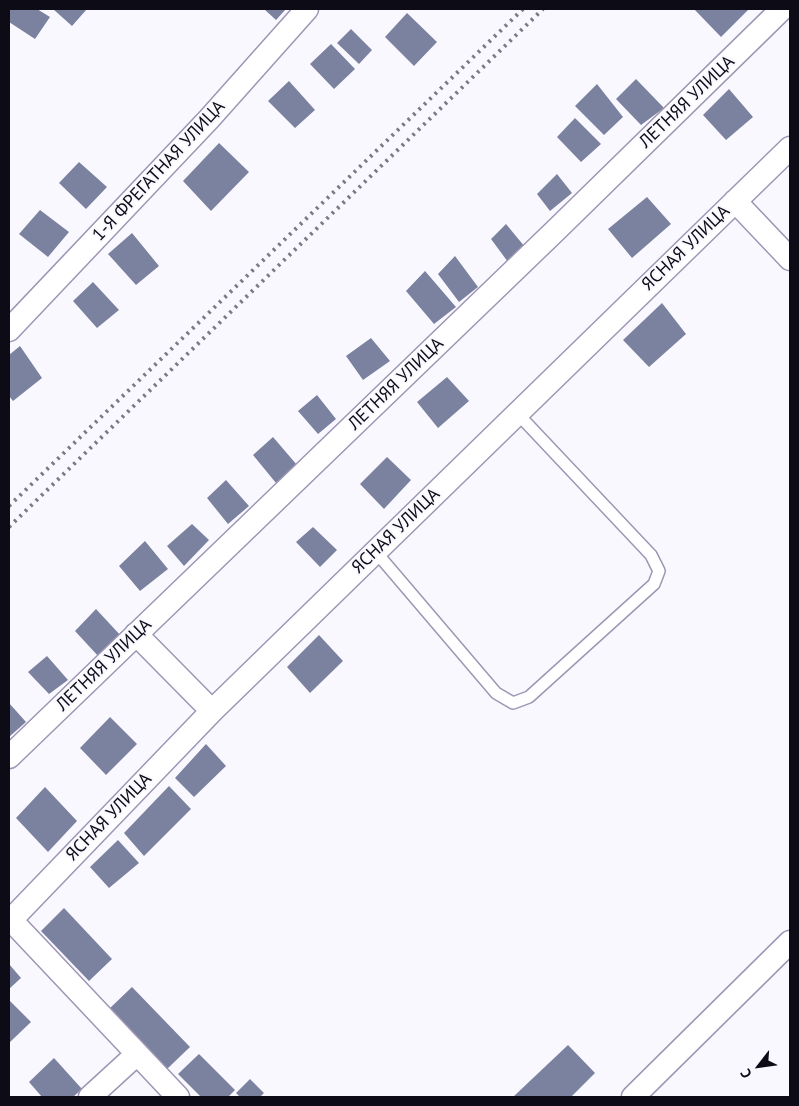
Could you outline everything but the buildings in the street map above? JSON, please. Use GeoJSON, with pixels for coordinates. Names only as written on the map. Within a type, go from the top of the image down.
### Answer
{"type":"FeatureCollection","features":[{"type":"Feature","properties":{"kind":"street","name":"1-Я ФРЕГАТНАЯ УЛИЦА"},"geometry":{"type":"LineString","coordinates":[[9,330],[209,119],[307,9]]}},
{"type":"Feature","properties":{"kind":"street","name":"ЛЕТНЯЯ УЛИЦА"},"geometry":{"type":"LineString","coordinates":[[9,757],[556,231],[782,9]]}},
{"type":"Feature","properties":{"kind":"street","name":"ЯСНАЯ УЛИЦА"},"geometry":{"type":"LineString","coordinates":[[10,921],[212,711],[790,148]]}},
{"type":"Feature","properties":{"kind":"street"},"geometry":{"type":"LineString","coordinates":[[735,201],[790,259]]}},
{"type":"Feature","properties":{"kind":"street"},"geometry":{"type":"LineString","coordinates":[[136,634],[212,711]]}},
{"type":"Feature","properties":{"kind":"street"},"geometry":{"type":"LineString","coordinates":[[10,921],[178,1097]]}},
{"type":"Feature","properties":{"kind":"street"},"geometry":{"type":"LineString","coordinates":[[633,1097],[790,942]]}},
{"type":"Feature","properties":{"kind":"street"},"geometry":{"type":"LineString","coordinates":[[90,1097],[137,1054]]}},
{"type":"Feature","properties":{"kind":"lane"},"geometry":{"type":"LineString","coordinates":[[375,551],[496,692],[512,703],[529,697],[654,584],[659,570],[651,555],[518,413]]}},
{"type":"Feature","properties":{"kind":"railway"},"geometry":{"type":"LineString","coordinates":[[9,506],[523,9]]}},
{"type":"Feature","properties":{"kind":"railway"},"geometry":{"type":"LineString","coordinates":[[9,527],[543,9]]}}]}
